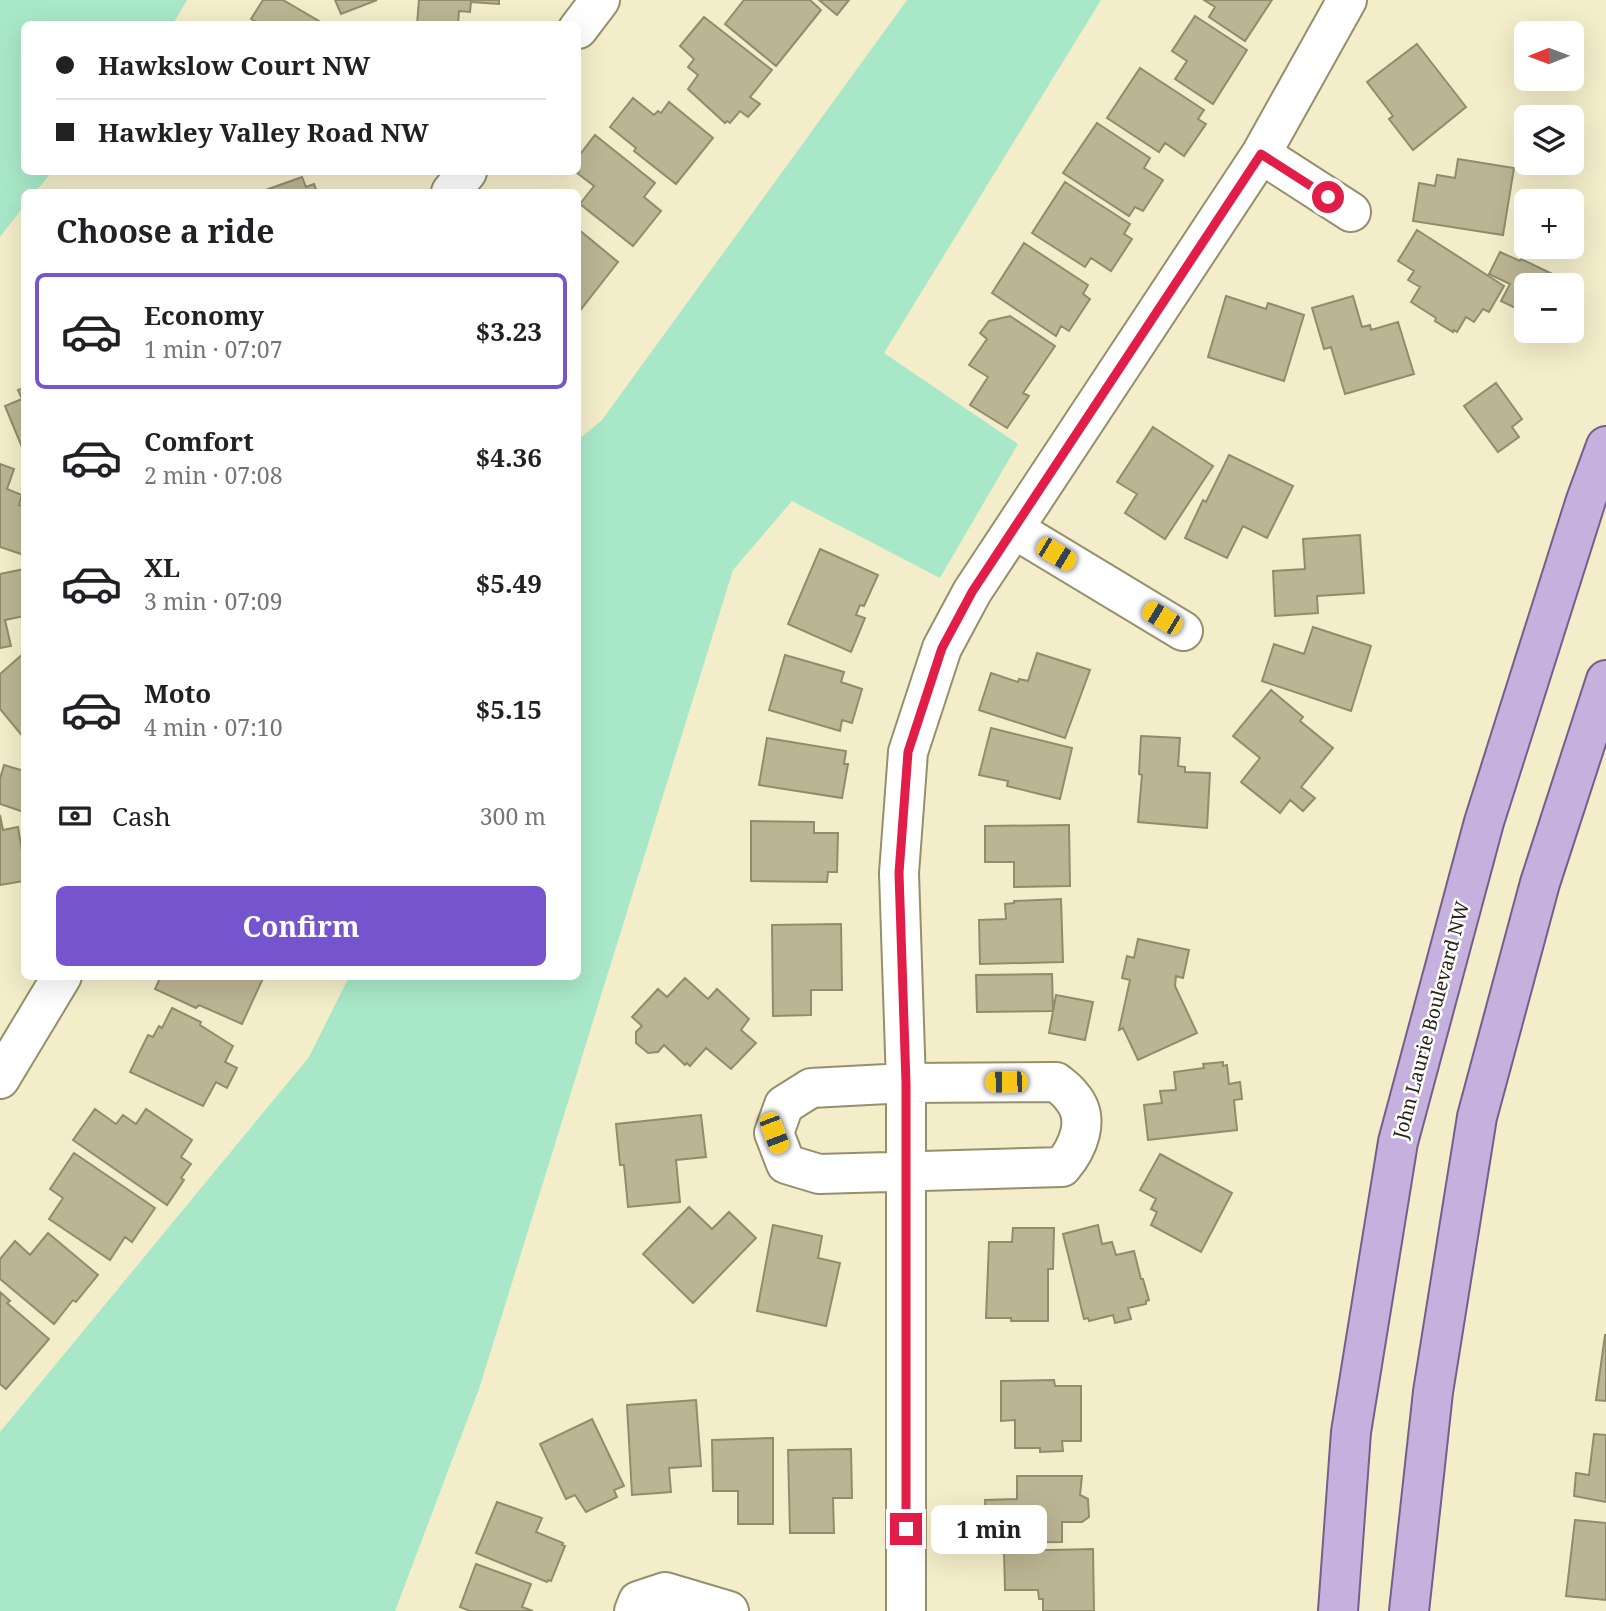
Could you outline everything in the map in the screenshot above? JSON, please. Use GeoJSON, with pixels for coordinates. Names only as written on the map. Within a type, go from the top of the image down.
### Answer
{"type":"FeatureCollection","features":[{"type":"Feature","properties":{"kind":"main road","name":"John Laurie Boulevard NW"},"geometry":{"type":"LineString","coordinates":[[1338,1611],[1351,1432],[1398,1142],[1484,822],[1586,500],[1606,446]]}},
{"type":"Feature","properties":{"kind":"main road"},"geometry":{"type":"LineString","coordinates":[[1409,1611],[1433,1392],[1477,1117],[1540,883],[1606,680]]}},
{"type":"Feature","properties":{"kind":"street"},"geometry":{"type":"LineString","coordinates":[[581,25],[600,0]]}},
{"type":"Feature","properties":{"kind":"street"},"geometry":{"type":"LineString","coordinates":[[906,1611],[906,1083],[899,873],[908,752],[942,648],[972,592],[1261,154],[1347,0]]}},
{"type":"Feature","properties":{"kind":"street"},"geometry":{"type":"LineString","coordinates":[[1261,154],[1351,212]]}},
{"type":"Feature","properties":{"kind":"street"},"geometry":{"type":"LineString","coordinates":[[1014,529],[1183,631]]}},
{"type":"Feature","properties":{"kind":"street"},"geometry":{"type":"LineString","coordinates":[[0,1079],[10,1039],[59,980]]}},
{"type":"Feature","properties":{"kind":"street"},"geometry":{"type":"LineString","coordinates":[[1056,1082],[1074,1099],[1082,1124],[1075,1152],[1062,1167],[819,1174],[786,1164],[774,1133],[784,1105],[811,1088],[906,1083],[1056,1082]]}},
{"type":"Feature","properties":{"kind":"street"},"geometry":{"type":"LineString","coordinates":[[634,1611],[638,1601],[665,1592],[729,1611]]}},
{"type":"Feature","properties":{"kind":"green space"},"geometry":{"type":"Polygon","coordinates":[[[0,0],[187,0],[175,21],[21,21],[21,175],[49,175],[38,189],[21,189],[21,210],[0,237],[0,0]]]}},
{"type":"Feature","properties":{"kind":"green space"},"geometry":{"type":"Polygon","coordinates":[[[907,0],[1101,0],[884,353],[1018,444],[940,578],[792,501],[733,570],[479,1389],[395,1611],[0,1611],[0,1432],[309,1057],[348,980],[581,980],[581,438],[602,420],[907,0]]]}},
{"type":"Feature","properties":{"kind":"building"},"geometry":{"type":"Polygon","coordinates":[[[263,0],[283,0],[319,21],[254,21],[251,19],[263,0]]]}},
{"type":"Feature","properties":{"kind":"building"},"geometry":{"type":"Polygon","coordinates":[[[335,0],[377,0],[341,14],[335,0]]]}},
{"type":"Feature","properties":{"kind":"building"},"geometry":{"type":"Polygon","coordinates":[[[419,0],[499,0],[499,4],[471,2],[470,12],[459,11],[458,21],[417,21],[419,0]]]}},
{"type":"Feature","properties":{"kind":"building"},"geometry":{"type":"Polygon","coordinates":[[[744,0],[810,0],[821,10],[776,66],[725,24],[744,0]]]}},
{"type":"Feature","properties":{"kind":"building"},"geometry":{"type":"Polygon","coordinates":[[[819,0],[849,0],[837,15],[819,0]]]}},
{"type":"Feature","properties":{"kind":"building"},"geometry":{"type":"Polygon","coordinates":[[[1204,0],[1272,0],[1245,41],[1209,17],[1215,7],[1204,0]]]}},
{"type":"Feature","properties":{"kind":"building"},"geometry":{"type":"Polygon","coordinates":[[[1195,16],[1247,50],[1213,104],[1175,79],[1187,61],[1172,51],[1195,16]]]}},
{"type":"Feature","properties":{"kind":"building"},"geometry":{"type":"Polygon","coordinates":[[[704,17],[772,70],[750,97],[760,104],[748,117],[740,111],[730,123],[725,123],[688,89],[698,75],[688,67],[694,59],[680,46],[704,17]]]}},
{"type":"Feature","properties":{"kind":"building"},"geometry":{"type":"Polygon","coordinates":[[[1417,44],[1466,107],[1413,150],[1389,119],[1393,116],[1367,82],[1417,44]]]}},
{"type":"Feature","properties":{"kind":"building"},"geometry":{"type":"Polygon","coordinates":[[[1140,68],[1204,110],[1198,119],[1206,124],[1184,156],[1165,143],[1159,152],[1107,118],[1140,68]]]}},
{"type":"Feature","properties":{"kind":"building"},"geometry":{"type":"Polygon","coordinates":[[[633,98],[654,115],[658,111],[661,113],[669,102],[713,138],[676,184],[634,151],[636,148],[610,127],[633,98]]]}},
{"type":"Feature","properties":{"kind":"building"},"geometry":{"type":"Polygon","coordinates":[[[1097,123],[1150,158],[1144,168],[1163,180],[1143,211],[1135,207],[1129,216],[1063,173],[1097,123]]]}},
{"type":"Feature","properties":{"kind":"building"},"geometry":{"type":"Polygon","coordinates":[[[595,135],[655,183],[644,197],[661,211],[633,246],[581,205],[594,186],[580,175],[581,153],[595,135]]]}},
{"type":"Feature","properties":{"kind":"building"},"geometry":{"type":"Polygon","coordinates":[[[1458,159],[1514,168],[1503,235],[1413,221],[1419,183],[1435,186],[1437,175],[1455,178],[1458,159]]]}},
{"type":"Feature","properties":{"kind":"building"},"geometry":{"type":"Polygon","coordinates":[[[302,177],[306,187],[314,184],[316,189],[268,189],[302,177]]]}},
{"type":"Feature","properties":{"kind":"building"},"geometry":{"type":"Polygon","coordinates":[[[1065,182],[1130,224],[1124,234],[1132,239],[1111,271],[1091,258],[1085,267],[1032,233],[1065,182]]]}},
{"type":"Feature","properties":{"kind":"building"},"geometry":{"type":"Polygon","coordinates":[[[1417,230],[1504,286],[1489,312],[1483,309],[1474,322],[1466,317],[1457,332],[1435,321],[1436,318],[1411,302],[1420,287],[1408,280],[1414,271],[1398,261],[1417,230]]]}},
{"type":"Feature","properties":{"kind":"building"},"geometry":{"type":"Polygon","coordinates":[[[581,231],[618,262],[581,309],[581,231]]]}},
{"type":"Feature","properties":{"kind":"building"},"geometry":{"type":"Polygon","coordinates":[[[1024,243],[1088,285],[1083,294],[1090,299],[1069,331],[1061,326],[1056,336],[992,293],[1024,243]]]}},
{"type":"Feature","properties":{"kind":"building"},"geometry":{"type":"Polygon","coordinates":[[[1500,252],[1550,273],[1514,273],[1514,307],[1501,301],[1510,284],[1489,274],[1500,252]]]}},
{"type":"Feature","properties":{"kind":"building"},"geometry":{"type":"Polygon","coordinates":[[[1226,296],[1266,309],[1268,303],[1304,315],[1284,381],[1208,357],[1226,296]]]}},
{"type":"Feature","properties":{"kind":"building"},"geometry":{"type":"Polygon","coordinates":[[[1353,296],[1362,327],[1370,325],[1371,330],[1398,322],[1414,374],[1345,394],[1331,347],[1324,349],[1312,308],[1353,296]]]}},
{"type":"Feature","properties":{"kind":"building"},"geometry":{"type":"Polygon","coordinates":[[[1010,316],[1055,346],[1023,393],[1029,396],[1007,428],[970,405],[988,377],[969,365],[987,339],[980,333],[989,321],[1010,316]]]}},
{"type":"Feature","properties":{"kind":"building"},"geometry":{"type":"Polygon","coordinates":[[[1496,383],[1522,419],[1512,427],[1519,437],[1498,452],[1464,406],[1496,383]]]}},
{"type":"Feature","properties":{"kind":"building"},"geometry":{"type":"Polygon","coordinates":[[[21,399],[21,445],[5,406],[21,399]]]}},
{"type":"Feature","properties":{"kind":"building"},"geometry":{"type":"Polygon","coordinates":[[[1153,427],[1213,466],[1165,539],[1125,513],[1137,494],[1117,482],[1153,427]]]}},
{"type":"Feature","properties":{"kind":"building"},"geometry":{"type":"Polygon","coordinates":[[[1229,455],[1293,486],[1267,538],[1243,526],[1227,558],[1185,538],[1229,455]]]}},
{"type":"Feature","properties":{"kind":"building"},"geometry":{"type":"Polygon","coordinates":[[[0,464],[14,469],[7,489],[21,495],[21,554],[0,547],[0,464]]]}},
{"type":"Feature","properties":{"kind":"building"},"geometry":{"type":"Polygon","coordinates":[[[1360,535],[1364,593],[1317,596],[1318,613],[1275,616],[1273,571],[1305,569],[1303,539],[1360,535]]]}},
{"type":"Feature","properties":{"kind":"building"},"geometry":{"type":"Polygon","coordinates":[[[820,549],[878,575],[864,606],[860,605],[856,615],[865,618],[851,652],[788,624],[820,549]]]}},
{"type":"Feature","properties":{"kind":"building"},"geometry":{"type":"Polygon","coordinates":[[[21,570],[21,617],[5,620],[11,646],[0,648],[0,574],[21,570]]]}},
{"type":"Feature","properties":{"kind":"building"},"geometry":{"type":"Polygon","coordinates":[[[1313,627],[1371,646],[1351,711],[1262,681],[1274,644],[1304,654],[1313,627]]]}},
{"type":"Feature","properties":{"kind":"building"},"geometry":{"type":"Polygon","coordinates":[[[1037,653],[1090,670],[1065,738],[979,710],[991,673],[1018,682],[1019,679],[1028,681],[1037,653]]]}},
{"type":"Feature","properties":{"kind":"building"},"geometry":{"type":"Polygon","coordinates":[[[785,655],[844,672],[841,682],[862,689],[852,723],[842,720],[840,731],[769,710],[785,655]]]}},
{"type":"Feature","properties":{"kind":"building"},"geometry":{"type":"Polygon","coordinates":[[[21,656],[21,734],[0,709],[0,674],[21,656]]]}},
{"type":"Feature","properties":{"kind":"building"},"geometry":{"type":"Polygon","coordinates":[[[1271,690],[1303,717],[1300,721],[1333,748],[1301,787],[1315,798],[1303,811],[1290,800],[1280,813],[1241,782],[1260,758],[1233,736],[1271,690]]]}},
{"type":"Feature","properties":{"kind":"building"},"geometry":{"type":"Polygon","coordinates":[[[991,728],[1072,748],[1060,799],[1007,786],[1008,781],[979,775],[991,728]]]}},
{"type":"Feature","properties":{"kind":"building"},"geometry":{"type":"Polygon","coordinates":[[[1141,736],[1180,738],[1178,766],[1185,767],[1185,772],[1210,773],[1207,828],[1138,822],[1142,775],[1139,774],[1141,736]]]}},
{"type":"Feature","properties":{"kind":"building"},"geometry":{"type":"Polygon","coordinates":[[[767,738],[846,751],[844,764],[848,764],[842,798],[759,785],[767,738]]]}},
{"type":"Feature","properties":{"kind":"building"},"geometry":{"type":"Polygon","coordinates":[[[4,765],[21,770],[21,811],[0,804],[0,779],[4,765]]]}},
{"type":"Feature","properties":{"kind":"building"},"geometry":{"type":"Polygon","coordinates":[[[0,815],[3,830],[18,827],[21,882],[0,885],[0,815]]]}},
{"type":"Feature","properties":{"kind":"building"},"geometry":{"type":"Polygon","coordinates":[[[751,821],[814,822],[814,833],[838,833],[837,872],[828,872],[827,882],[751,881],[751,821]]]}},
{"type":"Feature","properties":{"kind":"building"},"geometry":{"type":"Polygon","coordinates":[[[1069,825],[1070,886],[1014,887],[1014,862],[985,862],[985,826],[1069,825]]]}},
{"type":"Feature","properties":{"kind":"building"},"geometry":{"type":"Polygon","coordinates":[[[1061,899],[1063,962],[980,964],[979,920],[1006,919],[1005,904],[1014,901],[1061,899]]]}},
{"type":"Feature","properties":{"kind":"building"},"geometry":{"type":"Polygon","coordinates":[[[841,924],[842,990],[811,990],[811,1015],[773,1016],[772,925],[841,924]]]}},
{"type":"Feature","properties":{"kind":"building"},"geometry":{"type":"Polygon","coordinates":[[[1138,939],[1189,950],[1183,978],[1176,976],[1175,986],[1197,1033],[1138,1060],[1123,1028],[1119,1030],[1130,980],[1122,978],[1127,956],[1134,958],[1138,939]]]}},
{"type":"Feature","properties":{"kind":"building"},"geometry":{"type":"Polygon","coordinates":[[[1052,974],[1053,1011],[977,1012],[976,975],[1052,974]]]}},
{"type":"Feature","properties":{"kind":"building"},"geometry":{"type":"Polygon","coordinates":[[[685,978],[708,999],[717,989],[749,1019],[741,1030],[756,1043],[731,1069],[706,1048],[690,1066],[687,1063],[685,1065],[664,1045],[658,1052],[648,1053],[636,1043],[636,1032],[642,1026],[632,1017],[658,989],[667,997],[685,978]]]}},
{"type":"Feature","properties":{"kind":"building"},"geometry":{"type":"Polygon","coordinates":[[[159,980],[262,980],[242,1024],[199,1005],[196,1008],[155,989],[159,980]]]}},
{"type":"Feature","properties":{"kind":"building"},"geometry":{"type":"Polygon","coordinates":[[[1056,995],[1093,1002],[1085,1040],[1049,1033],[1056,995]]]}},
{"type":"Feature","properties":{"kind":"building"},"geometry":{"type":"Polygon","coordinates":[[[172,1008],[201,1022],[200,1025],[233,1046],[225,1062],[237,1068],[227,1088],[216,1082],[203,1106],[130,1072],[148,1035],[153,1037],[159,1026],[162,1028],[172,1008]]]}},
{"type":"Feature","properties":{"kind":"building"},"geometry":{"type":"Polygon","coordinates":[[[1223,1062],[1223,1066],[1227,1065],[1229,1084],[1240,1082],[1242,1099],[1234,1100],[1237,1130],[1148,1140],[1144,1105],[1162,1103],[1160,1091],[1176,1090],[1174,1072],[1223,1062]]]}},
{"type":"Feature","properties":{"kind":"building"},"geometry":{"type":"Polygon","coordinates":[[[95,1109],[116,1124],[123,1115],[136,1124],[146,1109],[192,1140],[181,1157],[191,1164],[167,1205],[73,1140],[95,1109]]]}},
{"type":"Feature","properties":{"kind":"building"},"geometry":{"type":"Polygon","coordinates":[[[701,1115],[706,1157],[676,1160],[680,1202],[628,1207],[616,1124],[701,1115]]]}},
{"type":"Feature","properties":{"kind":"building"},"geometry":{"type":"Polygon","coordinates":[[[74,1153],[155,1208],[132,1242],[125,1237],[110,1260],[49,1219],[63,1198],[50,1189],[74,1153]]]}},
{"type":"Feature","properties":{"kind":"building"},"geometry":{"type":"Polygon","coordinates":[[[1160,1154],[1232,1193],[1201,1252],[1151,1225],[1157,1212],[1151,1209],[1156,1199],[1140,1190],[1160,1154]]]}},
{"type":"Feature","properties":{"kind":"building"},"geometry":{"type":"Polygon","coordinates":[[[689,1207],[712,1229],[729,1212],[756,1238],[693,1303],[643,1254],[689,1207]]]}},
{"type":"Feature","properties":{"kind":"building"},"geometry":{"type":"Polygon","coordinates":[[[773,1225],[822,1236],[818,1258],[840,1263],[826,1326],[757,1311],[773,1225]]]}},
{"type":"Feature","properties":{"kind":"building"},"geometry":{"type":"Polygon","coordinates":[[[1098,1225],[1102,1244],[1112,1242],[1116,1255],[1134,1251],[1149,1300],[1146,1304],[1128,1308],[1131,1319],[1115,1323],[1113,1315],[1089,1321],[1088,1318],[1084,1319],[1063,1234],[1098,1225]]]}},
{"type":"Feature","properties":{"kind":"building"},"geometry":{"type":"Polygon","coordinates":[[[1013,1228],[1054,1228],[1053,1269],[1048,1269],[1048,1321],[986,1318],[989,1242],[1012,1242],[1013,1228]]]}},
{"type":"Feature","properties":{"kind":"building"},"geometry":{"type":"Polygon","coordinates":[[[48,1233],[98,1275],[54,1324],[0,1279],[0,1259],[15,1241],[30,1255],[48,1233]]]}},
{"type":"Feature","properties":{"kind":"building"},"geometry":{"type":"Polygon","coordinates":[[[0,1292],[10,1301],[7,1303],[49,1339],[6,1389],[0,1384],[0,1292]]]}},
{"type":"Feature","properties":{"kind":"building"},"geometry":{"type":"Polygon","coordinates":[[[1606,1335],[1606,1401],[1596,1400],[1606,1335]]]}},
{"type":"Feature","properties":{"kind":"building"},"geometry":{"type":"Polygon","coordinates":[[[1054,1380],[1055,1386],[1081,1386],[1081,1441],[1062,1441],[1063,1451],[1040,1452],[1040,1448],[1015,1448],[1015,1420],[1001,1421],[1001,1381],[1054,1380]]]}},
{"type":"Feature","properties":{"kind":"building"},"geometry":{"type":"Polygon","coordinates":[[[696,1400],[701,1466],[669,1468],[671,1492],[632,1495],[627,1405],[696,1400]]]}},
{"type":"Feature","properties":{"kind":"building"},"geometry":{"type":"Polygon","coordinates":[[[592,1419],[624,1486],[614,1490],[617,1497],[586,1512],[575,1495],[566,1499],[540,1444],[592,1419]]]}},
{"type":"Feature","properties":{"kind":"building"},"geometry":{"type":"Polygon","coordinates":[[[1594,1434],[1606,1435],[1606,1502],[1574,1496],[1576,1473],[1589,1475],[1594,1434]]]}},
{"type":"Feature","properties":{"kind":"building"},"geometry":{"type":"Polygon","coordinates":[[[773,1438],[773,1524],[738,1524],[738,1491],[713,1491],[712,1440],[773,1438]]]}},
{"type":"Feature","properties":{"kind":"building"},"geometry":{"type":"Polygon","coordinates":[[[851,1449],[852,1498],[833,1498],[834,1533],[790,1533],[788,1450],[851,1449]]]}},
{"type":"Feature","properties":{"kind":"building"},"geometry":{"type":"Polygon","coordinates":[[[1017,1476],[1082,1476],[1080,1495],[1088,1499],[1089,1517],[1082,1522],[1062,1522],[1062,1542],[987,1543],[985,1500],[1017,1499],[1017,1476]]]}},
{"type":"Feature","properties":{"kind":"building"},"geometry":{"type":"Polygon","coordinates":[[[497,1502],[542,1518],[536,1532],[563,1543],[565,1546],[551,1581],[547,1582],[476,1553],[497,1502]]]}},
{"type":"Feature","properties":{"kind":"building"},"geometry":{"type":"Polygon","coordinates":[[[1575,1520],[1606,1523],[1606,1600],[1566,1596],[1575,1520]]]}},
{"type":"Feature","properties":{"kind":"building"},"geometry":{"type":"Polygon","coordinates":[[[1093,1549],[1094,1611],[1043,1611],[1043,1599],[1039,1599],[1038,1590],[1005,1590],[1004,1551],[1093,1549]]]}},
{"type":"Feature","properties":{"kind":"building"},"geometry":{"type":"Polygon","coordinates":[[[476,1564],[531,1584],[522,1607],[533,1611],[470,1611],[460,1607],[476,1564]]]}},
{"type":"Feature","properties":{"kind":"route"},"geometry":{"type":"LineString","coordinates":[[906,1529],[906,1083],[899,873],[908,752],[942,648],[972,592],[1261,154],[1328,197]]}}]}
